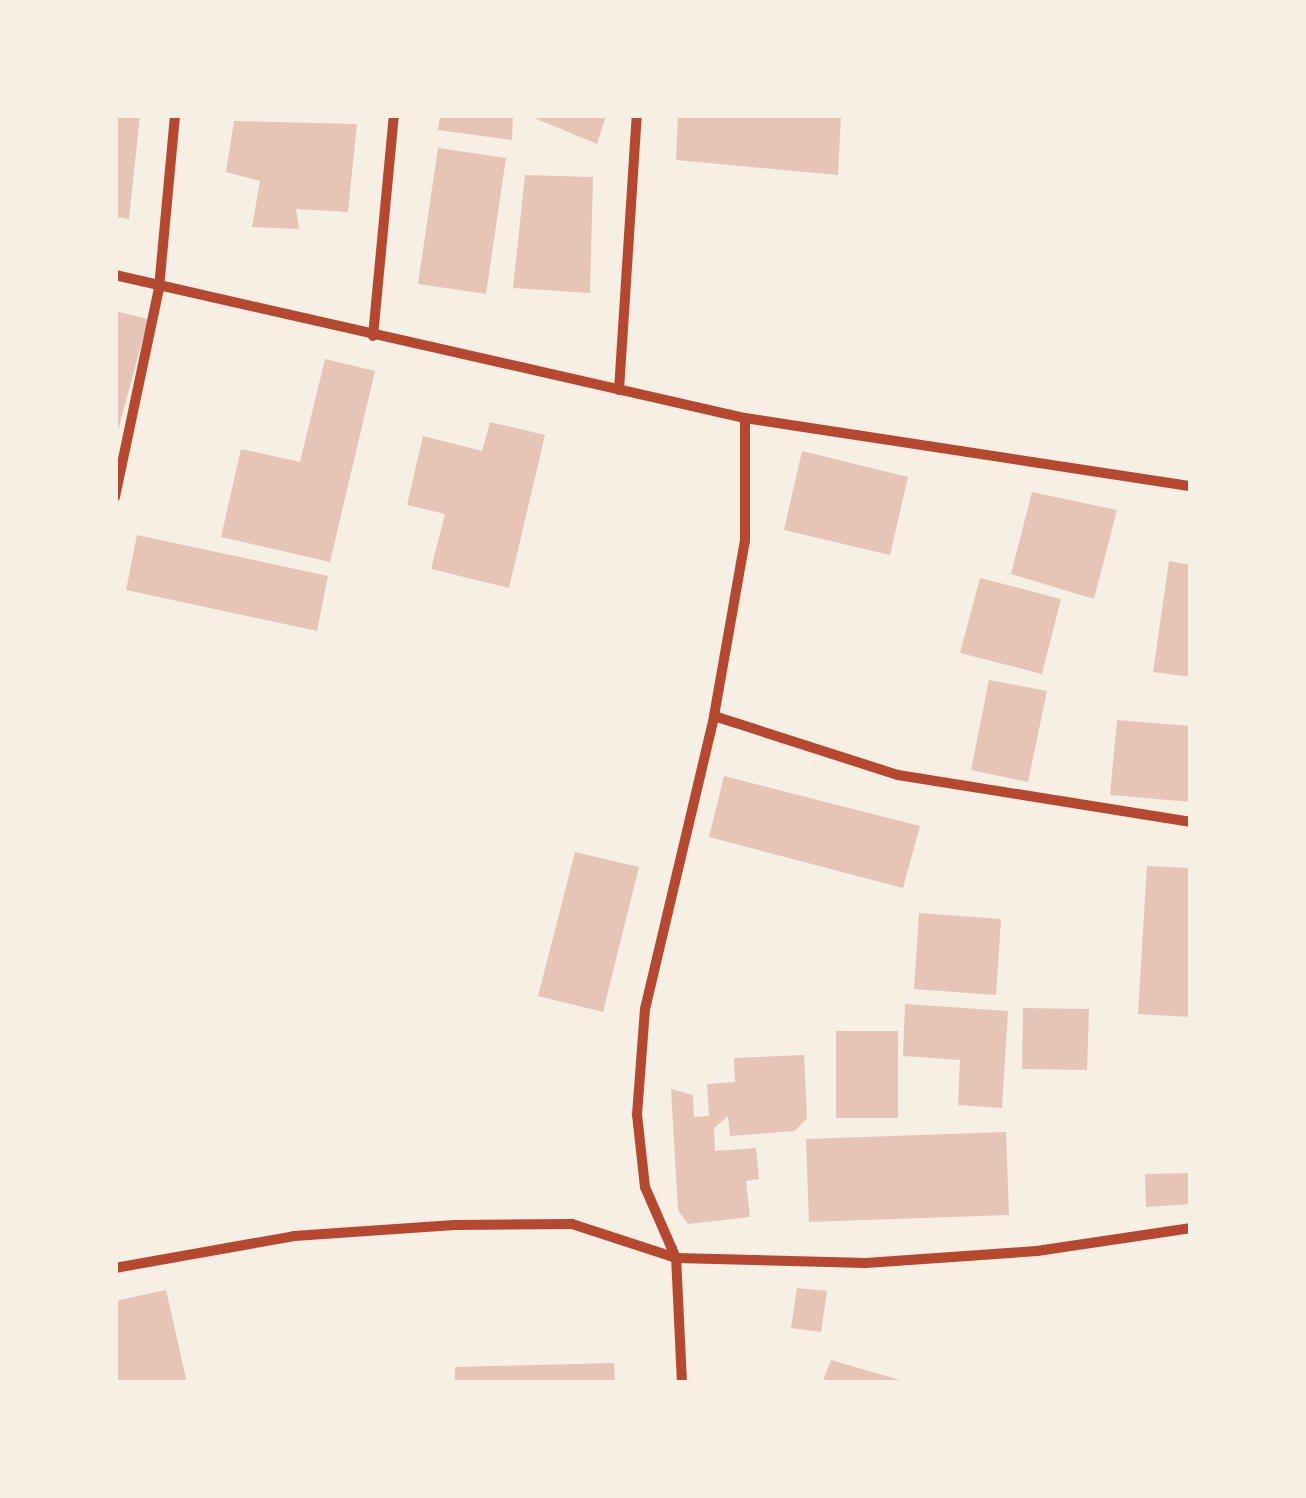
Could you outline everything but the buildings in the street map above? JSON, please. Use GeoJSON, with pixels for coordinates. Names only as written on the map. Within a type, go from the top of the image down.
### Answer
{"type":"FeatureCollection","features":[{"type":"Feature","properties":{"kind":"street"},"geometry":{"type":"LineString","coordinates":[[115,498],[159,288],[175,115]]}},
{"type":"Feature","properties":{"kind":"street"},"geometry":{"type":"LineString","coordinates":[[373,336],[394,115]]}},
{"type":"Feature","properties":{"kind":"street"},"geometry":{"type":"LineString","coordinates":[[619,390],[637,115]]}},
{"type":"Feature","properties":{"kind":"street"},"geometry":{"type":"LineString","coordinates":[[115,275],[745,418],[1191,486]]}},
{"type":"Feature","properties":{"kind":"street"},"geometry":{"type":"LineString","coordinates":[[682,1383],[676,1258],[645,1186],[637,1115],[655,956],[714,716],[746,541],[745,418]]}},
{"type":"Feature","properties":{"kind":"street"},"geometry":{"type":"LineString","coordinates":[[714,716],[916,779],[1191,822]]}},
{"type":"Feature","properties":{"kind":"street"},"geometry":{"type":"LineString","coordinates":[[115,1268],[294,1236],[455,1225],[572,1224],[676,1258],[866,1263],[1037,1250],[1191,1228]]}}]}
